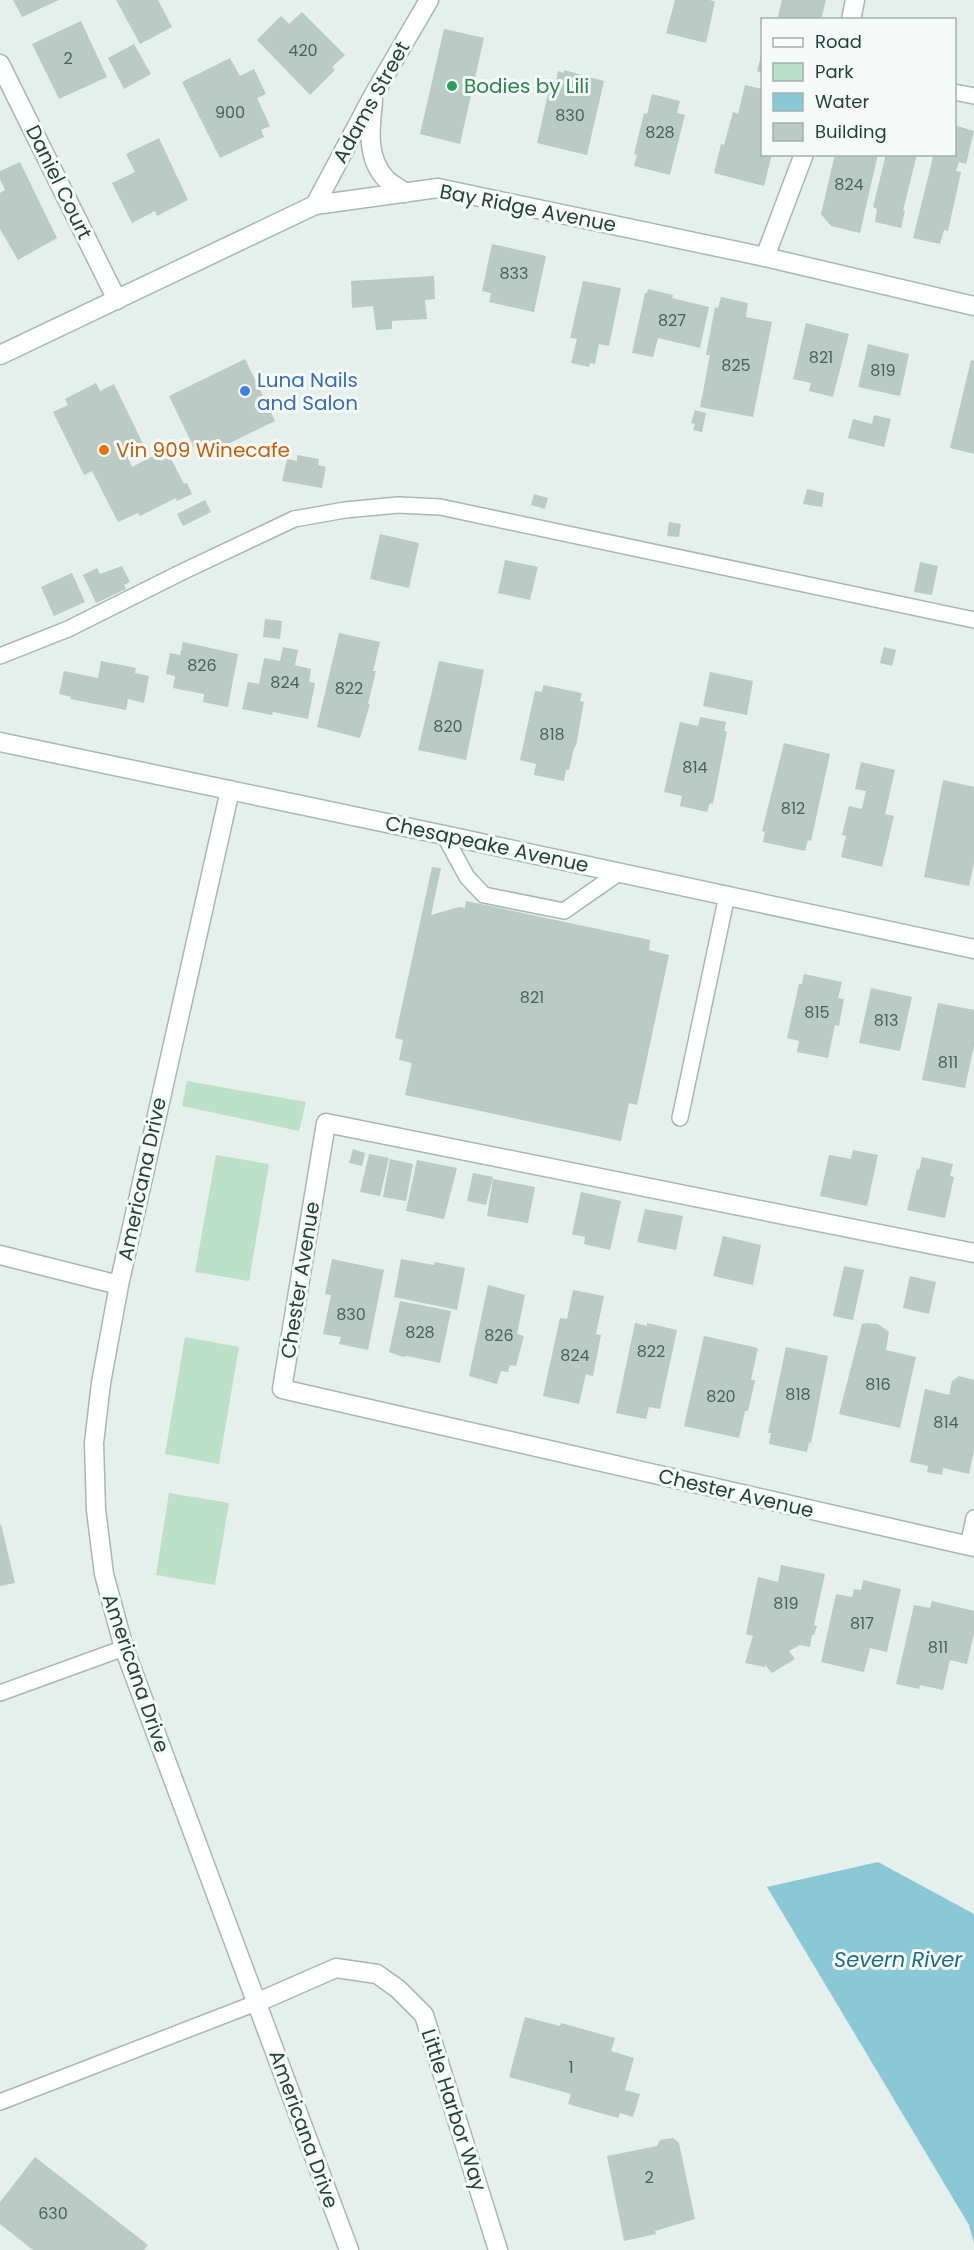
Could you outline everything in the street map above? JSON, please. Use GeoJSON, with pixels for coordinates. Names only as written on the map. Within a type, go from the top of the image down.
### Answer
{"type":"FeatureCollection","features":[{"type":"Feature","properties":{"kind":"street","name":"Adams Street"},"geometry":{"type":"LineString","coordinates":[[315,205],[374,94],[429,0]]}},
{"type":"Feature","properties":{"kind":"street"},"geometry":{"type":"LineString","coordinates":[[851,18],[855,0]]}},
{"type":"Feature","properties":{"kind":"street","name":"Daniel Court"},"geometry":{"type":"LineString","coordinates":[[0,64],[117,300]]}},
{"type":"Feature","properties":{"kind":"street"},"geometry":{"type":"LineString","coordinates":[[374,94],[371,123],[374,161],[386,179],[405,193]]}},
{"type":"Feature","properties":{"kind":"street"},"geometry":{"type":"LineString","coordinates":[[765,256],[803,156]]}},
{"type":"Feature","properties":{"kind":"street","name":"Bay Ridge Avenue"},"geometry":{"type":"LineString","coordinates":[[0,355],[315,205],[438,188],[765,256],[974,306]]}},
{"type":"Feature","properties":{"kind":"street","name":"Chesapeake Avenue"},"geometry":{"type":"LineString","coordinates":[[0,742],[974,949]]}},
{"type":"Feature","properties":{"kind":"street","name":"Americana Drive"},"geometry":{"type":"LineString","coordinates":[[230,790],[119,1285],[101,1383],[94,1443],[96,1510],[104,1574],[124,1648],[349,2250]]}},
{"type":"Feature","properties":{"kind":"street","name":"Chester Avenue"},"geometry":{"type":"LineString","coordinates":[[971,1546],[282,1389],[326,1123],[974,1254]]}},
{"type":"Feature","properties":{"kind":"street"},"geometry":{"type":"LineString","coordinates":[[0,1255],[119,1285]]}},
{"type":"Feature","properties":{"kind":"street","name":"Little Harbor Way"},"geometry":{"type":"LineString","coordinates":[[256,2002],[336,1968],[377,1974],[398,1989],[424,2015],[498,2250]]}},
{"type":"Feature","properties":{"kind":"lane"},"geometry":{"type":"LineString","coordinates":[[956,92],[974,96]]}},
{"type":"Feature","properties":{"kind":"lane"},"geometry":{"type":"LineString","coordinates":[[0,656],[68,629],[294,519],[345,510],[398,505],[440,507],[974,620]]}},
{"type":"Feature","properties":{"kind":"lane"},"geometry":{"type":"LineString","coordinates":[[444,835],[467,877],[484,895],[564,911],[620,872]]}},
{"type":"Feature","properties":{"kind":"lane"},"geometry":{"type":"LineString","coordinates":[[680,1118],[727,895]]}},
{"type":"Feature","properties":{"kind":"lane"},"geometry":{"type":"LineString","coordinates":[[971,1546],[974,1518]]}},
{"type":"Feature","properties":{"kind":"lane"},"geometry":{"type":"LineString","coordinates":[[0,1693],[124,1648]]}},
{"type":"Feature","properties":{"kind":"lane"},"geometry":{"type":"LineString","coordinates":[[0,2102],[256,2002]]}},
{"type":"Feature","properties":{"kind":"green space"},"geometry":{"type":"Polygon","coordinates":[[[187,1081],[306,1102],[299,1131],[182,1106],[187,1081]]]}},
{"type":"Feature","properties":{"kind":"green space"},"geometry":{"type":"Polygon","coordinates":[[[216,1155],[269,1164],[249,1281],[195,1272],[216,1155]]]}},
{"type":"Feature","properties":{"kind":"green space"},"geometry":{"type":"Polygon","coordinates":[[[185,1337],[239,1347],[219,1464],[165,1454],[185,1337]]]}},
{"type":"Feature","properties":{"kind":"green space"},"geometry":{"type":"Polygon","coordinates":[[[169,1493],[229,1503],[215,1585],[156,1575],[169,1493]]]}},
{"type":"Feature","properties":{"kind":"water","name":"Severn River"},"geometry":{"type":"Polygon","coordinates":[[[878,1862],[974,1914],[974,2244],[969,2225],[767,1887],[878,1862]]]}},
{"type":"Feature","properties":{"kind":"building"},"geometry":{"type":"Polygon","coordinates":[[[13,0],[59,0],[22,17],[13,0]]]}},
{"type":"Feature","properties":{"kind":"building"},"geometry":{"type":"Polygon","coordinates":[[[116,0],[158,0],[172,27],[140,44],[116,0]]]}},
{"type":"Feature","properties":{"kind":"building"},"geometry":{"type":"Polygon","coordinates":[[[675,0],[715,2],[706,43],[666,33],[675,0]]]}},
{"type":"Feature","properties":{"kind":"building"},"geometry":{"type":"Polygon","coordinates":[[[782,0],[826,0],[822,18],[778,18],[782,0]]]}},
{"type":"Feature","properties":{"kind":"building"},"geometry":{"type":"Polygon","coordinates":[[[302,12],[345,55],[332,67],[335,70],[310,95],[257,40],[281,16],[289,24],[302,12]]]}},
{"type":"Feature","properties":{"kind":"building"},"geometry":{"type":"Polygon","coordinates":[[[81,21],[107,77],[59,99],[32,44],[81,21]]]}},
{"type":"Feature","properties":{"kind":"building","name":"Bodies by Lili"},"geometry":{"type":"Polygon","coordinates":[[[444,29],[484,38],[460,144],[420,134],[444,29]]]}},
{"type":"Feature","properties":{"kind":"building"},"geometry":{"type":"Polygon","coordinates":[[[134,44],[151,74],[124,89],[108,58],[134,44]]]}},
{"type":"Feature","properties":{"kind":"building"},"geometry":{"type":"Polygon","coordinates":[[[761,56],[761,73],[757,71],[761,56]]]}},
{"type":"Feature","properties":{"kind":"building"},"geometry":{"type":"Polygon","coordinates":[[[230,58],[240,76],[254,69],[266,94],[257,98],[270,126],[261,130],[264,137],[220,158],[182,82],[230,58]]]}},
{"type":"Feature","properties":{"kind":"building"},"geometry":{"type":"Polygon","coordinates":[[[564,70],[604,81],[587,155],[537,143],[550,85],[555,86],[558,71],[564,73],[564,70]]]}},
{"type":"Feature","properties":{"kind":"building"},"geometry":{"type":"Polygon","coordinates":[[[745,85],[761,89],[761,156],[771,156],[764,186],[714,173],[721,144],[724,145],[733,112],[738,114],[745,85]]]}},
{"type":"Feature","properties":{"kind":"building"},"geometry":{"type":"Polygon","coordinates":[[[652,94],[680,101],[677,113],[685,115],[670,175],[634,166],[637,155],[634,154],[644,113],[647,114],[652,94]]]}},
{"type":"Feature","properties":{"kind":"building"},"geometry":{"type":"Polygon","coordinates":[[[956,126],[974,131],[966,164],[959,162],[956,171],[961,172],[948,231],[944,230],[940,244],[913,238],[933,157],[956,156],[956,126]]]}},
{"type":"Feature","properties":{"kind":"building"},"geometry":{"type":"Polygon","coordinates":[[[159,138],[188,200],[157,216],[155,211],[132,223],[112,183],[135,172],[126,154],[159,138]]]}},
{"type":"Feature","properties":{"kind":"building"},"geometry":{"type":"Polygon","coordinates":[[[835,156],[878,156],[860,233],[831,226],[821,214],[835,156]]]}},
{"type":"Feature","properties":{"kind":"building"},"geometry":{"type":"Polygon","coordinates":[[[886,156],[917,156],[901,228],[875,222],[877,209],[873,207],[886,156]]]}},
{"type":"Feature","properties":{"kind":"building"},"geometry":{"type":"Polygon","coordinates":[[[20,162],[57,238],[18,260],[0,229],[0,193],[5,190],[0,179],[0,171],[20,162]]]}},
{"type":"Feature","properties":{"kind":"building"},"geometry":{"type":"Polygon","coordinates":[[[492,244],[546,256],[534,312],[489,302],[491,293],[482,291],[492,244]]]}},
{"type":"Feature","properties":{"kind":"building"},"geometry":{"type":"Polygon","coordinates":[[[434,276],[435,299],[425,300],[427,319],[392,321],[392,329],[376,330],[373,306],[352,308],[351,281],[434,276]]]}},
{"type":"Feature","properties":{"kind":"building"},"geometry":{"type":"Polygon","coordinates":[[[583,281],[621,288],[609,346],[599,344],[595,364],[590,363],[589,367],[571,363],[577,339],[570,338],[583,281]]]}},
{"type":"Feature","properties":{"kind":"building"},"geometry":{"type":"Polygon","coordinates":[[[648,289],[673,295],[672,298],[709,307],[700,348],[658,338],[653,357],[632,353],[645,293],[648,289]]]}},
{"type":"Feature","properties":{"kind":"building"},"geometry":{"type":"Polygon","coordinates":[[[721,297],[748,303],[746,317],[772,322],[753,417],[700,407],[710,355],[706,355],[715,307],[718,308],[721,297]]]}},
{"type":"Feature","properties":{"kind":"building"},"geometry":{"type":"Polygon","coordinates":[[[806,323],[849,334],[833,397],[809,391],[811,383],[793,379],[806,323]]]}},
{"type":"Feature","properties":{"kind":"building"},"geometry":{"type":"Polygon","coordinates":[[[868,344],[909,354],[900,396],[858,387],[868,344]]]}},
{"type":"Feature","properties":{"kind":"building"},"geometry":{"type":"Polygon","coordinates":[[[245,359],[275,421],[199,458],[169,396],[245,359]]]}},
{"type":"Feature","properties":{"kind":"building"},"geometry":{"type":"Polygon","coordinates":[[[971,360],[974,361],[974,454],[950,448],[971,360]]]}},
{"type":"Feature","properties":{"kind":"building","name":"Vin 909 Winecafe"},"geometry":{"type":"Polygon","coordinates":[[[96,383],[100,391],[114,384],[144,446],[127,455],[132,467],[157,454],[161,461],[170,457],[192,494],[177,501],[176,498],[140,516],[138,513],[118,522],[92,471],[84,475],[53,412],[68,405],[65,399],[96,383]]]}},
{"type":"Feature","properties":{"kind":"building"},"geometry":{"type":"Polygon","coordinates":[[[695,410],[706,413],[702,432],[693,430],[695,424],[691,423],[695,410]]]}},
{"type":"Feature","properties":{"kind":"building"},"geometry":{"type":"Polygon","coordinates":[[[874,415],[891,419],[884,447],[848,438],[853,419],[872,424],[874,415]]]}},
{"type":"Feature","properties":{"kind":"building"},"geometry":{"type":"Polygon","coordinates":[[[297,455],[319,459],[318,465],[326,467],[322,488],[282,481],[287,459],[297,461],[297,455]]]}},
{"type":"Feature","properties":{"kind":"building"},"geometry":{"type":"Polygon","coordinates":[[[807,489],[824,493],[822,507],[803,504],[807,489]]]}},
{"type":"Feature","properties":{"kind":"building"},"geometry":{"type":"Polygon","coordinates":[[[534,494],[548,498],[545,509],[531,505],[534,494]]]}},
{"type":"Feature","properties":{"kind":"building"},"geometry":{"type":"Polygon","coordinates":[[[205,500],[211,512],[183,526],[177,514],[205,500]]]}},
{"type":"Feature","properties":{"kind":"building"},"geometry":{"type":"Polygon","coordinates":[[[669,522],[681,524],[679,537],[667,536],[669,522]]]}},
{"type":"Feature","properties":{"kind":"building"},"geometry":{"type":"Polygon","coordinates":[[[380,534],[419,543],[409,588],[370,579],[380,534]]]}},
{"type":"Feature","properties":{"kind":"building"},"geometry":{"type":"Polygon","coordinates":[[[505,560],[538,567],[530,600],[498,593],[505,560]]]}},
{"type":"Feature","properties":{"kind":"building"},"geometry":{"type":"Polygon","coordinates":[[[920,562],[938,566],[932,595],[914,592],[920,562]]]}},
{"type":"Feature","properties":{"kind":"building"},"geometry":{"type":"Polygon","coordinates":[[[122,566],[130,582],[124,585],[126,589],[96,603],[83,575],[97,568],[100,574],[122,566]]]}},
{"type":"Feature","properties":{"kind":"building"},"geometry":{"type":"Polygon","coordinates":[[[72,573],[85,602],[54,616],[41,587],[72,573]]]}},
{"type":"Feature","properties":{"kind":"building"},"geometry":{"type":"Polygon","coordinates":[[[265,619],[282,621],[280,639],[263,637],[265,619]]]}},
{"type":"Feature","properties":{"kind":"building"},"geometry":{"type":"Polygon","coordinates":[[[339,633],[380,642],[373,671],[376,671],[368,704],[370,704],[360,738],[317,727],[339,633]]]}},
{"type":"Feature","properties":{"kind":"building"},"geometry":{"type":"Polygon","coordinates":[[[183,642],[238,654],[228,707],[203,702],[204,694],[173,688],[175,676],[166,674],[170,653],[180,655],[183,642]]]}},
{"type":"Feature","properties":{"kind":"building"},"geometry":{"type":"Polygon","coordinates":[[[283,647],[298,650],[295,665],[311,669],[309,682],[315,683],[308,719],[242,709],[248,682],[259,684],[264,658],[280,661],[283,647]]]}},
{"type":"Feature","properties":{"kind":"building"},"geometry":{"type":"Polygon","coordinates":[[[884,647],[896,650],[892,666],[880,663],[884,647]]]}},
{"type":"Feature","properties":{"kind":"building"},"geometry":{"type":"Polygon","coordinates":[[[101,661],[136,668],[135,673],[149,676],[144,703],[128,699],[126,710],[70,699],[71,697],[59,694],[64,671],[98,678],[101,661]]]}},
{"type":"Feature","properties":{"kind":"building"},"geometry":{"type":"Polygon","coordinates":[[[439,661],[484,670],[466,760],[418,750],[439,661]]]}},
{"type":"Feature","properties":{"kind":"building"},"geometry":{"type":"Polygon","coordinates":[[[710,672],[753,681],[747,715],[703,706],[710,672]]]}},
{"type":"Feature","properties":{"kind":"building"},"geometry":{"type":"Polygon","coordinates":[[[543,685],[582,693],[580,701],[584,702],[576,746],[564,781],[534,775],[536,764],[520,760],[535,691],[542,692],[543,685]]]}},
{"type":"Feature","properties":{"kind":"building"},"geometry":{"type":"Polygon","coordinates":[[[700,717],[726,722],[724,731],[727,732],[713,804],[710,803],[707,812],[680,806],[682,796],[664,792],[680,722],[698,726],[700,717]]]}},
{"type":"Feature","properties":{"kind":"building"},"geometry":{"type":"Polygon","coordinates":[[[784,743],[830,754],[811,841],[808,840],[805,851],[763,842],[765,832],[762,831],[784,743]]]}},
{"type":"Feature","properties":{"kind":"building"},"geometry":{"type":"Polygon","coordinates":[[[861,762],[895,770],[885,814],[894,816],[882,867],[841,857],[846,836],[842,835],[849,806],[862,809],[866,791],[855,789],[861,762]]]}},
{"type":"Feature","properties":{"kind":"building"},"geometry":{"type":"Polygon","coordinates":[[[943,780],[974,787],[974,863],[969,886],[924,877],[943,780]]]}},
{"type":"Feature","properties":{"kind":"building"},"geometry":{"type":"Polygon","coordinates":[[[432,867],[441,868],[431,915],[459,907],[465,908],[466,901],[650,940],[649,950],[669,955],[637,1105],[629,1103],[621,1141],[405,1095],[412,1063],[399,1060],[403,1040],[395,1038],[432,867]]]}},
{"type":"Feature","properties":{"kind":"building"},"geometry":{"type":"Polygon","coordinates":[[[804,974],[842,982],[838,998],[844,999],[839,1026],[835,1025],[828,1058],[797,1052],[799,1041],[787,1038],[799,984],[802,984],[804,974]]]}},
{"type":"Feature","properties":{"kind":"building"},"geometry":{"type":"Polygon","coordinates":[[[871,988],[912,997],[900,1051],[859,1043],[871,988]]]}},
{"type":"Feature","properties":{"kind":"building"},"geometry":{"type":"Polygon","coordinates":[[[938,1003],[974,1010],[974,1045],[965,1088],[922,1080],[938,1003]]]}},
{"type":"Feature","properties":{"kind":"building"},"geometry":{"type":"Polygon","coordinates":[[[353,1149],[365,1153],[362,1166],[349,1163],[353,1149]]]}},
{"type":"Feature","properties":{"kind":"building"},"geometry":{"type":"Polygon","coordinates":[[[853,1150],[878,1155],[867,1206],[820,1196],[829,1155],[851,1159],[853,1150]]]}},
{"type":"Feature","properties":{"kind":"building"},"geometry":{"type":"Polygon","coordinates":[[[369,1154],[389,1158],[380,1196],[360,1192],[369,1154]]]}},
{"type":"Feature","properties":{"kind":"building"},"geometry":{"type":"Polygon","coordinates":[[[922,1157],[953,1164],[950,1176],[954,1177],[945,1218],[907,1210],[922,1157]]]}},
{"type":"Feature","properties":{"kind":"building"},"geometry":{"type":"Polygon","coordinates":[[[390,1159],[413,1164],[406,1201],[383,1197],[390,1159]]]}},
{"type":"Feature","properties":{"kind":"building"},"geometry":{"type":"Polygon","coordinates":[[[417,1160],[457,1168],[444,1219],[406,1211],[417,1160]]]}},
{"type":"Feature","properties":{"kind":"building"},"geometry":{"type":"Polygon","coordinates":[[[473,1173],[493,1177],[486,1205],[467,1201],[473,1173]]]}},
{"type":"Feature","properties":{"kind":"building"},"geometry":{"type":"Polygon","coordinates":[[[493,1179],[535,1187],[528,1223],[487,1216],[493,1179]]]}},
{"type":"Feature","properties":{"kind":"building"},"geometry":{"type":"Polygon","coordinates":[[[581,1192],[621,1201],[610,1250],[584,1244],[585,1237],[572,1234],[581,1192]]]}},
{"type":"Feature","properties":{"kind":"building"},"geometry":{"type":"Polygon","coordinates":[[[645,1209],[683,1216],[676,1250],[637,1242],[645,1209]]]}},
{"type":"Feature","properties":{"kind":"building"},"geometry":{"type":"Polygon","coordinates":[[[723,1236],[761,1245],[753,1285],[713,1276],[723,1236]]]}},
{"type":"Feature","properties":{"kind":"building"},"geometry":{"type":"Polygon","coordinates":[[[332,1259],[384,1270],[368,1350],[339,1344],[341,1337],[323,1334],[331,1295],[325,1294],[332,1259]]]}},
{"type":"Feature","properties":{"kind":"building"},"geometry":{"type":"Polygon","coordinates":[[[401,1259],[465,1268],[457,1310],[394,1297],[401,1259]]]}},
{"type":"Feature","properties":{"kind":"building"},"geometry":{"type":"Polygon","coordinates":[[[844,1266],[864,1270],[853,1320],[833,1316],[844,1266]]]}},
{"type":"Feature","properties":{"kind":"building"},"geometry":{"type":"Polygon","coordinates":[[[910,1276],[936,1282],[929,1314],[903,1308],[910,1276]]]}},
{"type":"Feature","properties":{"kind":"building"},"geometry":{"type":"Polygon","coordinates":[[[488,1285],[525,1295],[517,1334],[524,1336],[516,1366],[510,1365],[508,1372],[501,1371],[497,1384],[469,1376],[488,1285]]]}},
{"type":"Feature","properties":{"kind":"building"},"geometry":{"type":"Polygon","coordinates":[[[573,1290],[604,1296],[596,1334],[601,1335],[593,1376],[586,1374],[579,1404],[543,1396],[560,1318],[567,1319],[573,1290]]]}},
{"type":"Feature","properties":{"kind":"building"},"geometry":{"type":"Polygon","coordinates":[[[400,1301],[451,1311],[440,1363],[403,1357],[389,1352],[400,1301]]]}},
{"type":"Feature","properties":{"kind":"building"},"geometry":{"type":"Polygon","coordinates":[[[635,1323],[647,1326],[647,1323],[677,1330],[660,1409],[649,1407],[646,1419],[616,1413],[635,1323]]]}},
{"type":"Feature","properties":{"kind":"building"},"geometry":{"type":"Polygon","coordinates":[[[862,1324],[878,1324],[889,1332],[886,1350],[916,1357],[900,1428],[839,1414],[862,1324]]]}},
{"type":"Feature","properties":{"kind":"building"},"geometry":{"type":"Polygon","coordinates":[[[704,1336],[758,1348],[751,1380],[755,1380],[739,1438],[684,1426],[704,1336]]]}},
{"type":"Feature","properties":{"kind":"building"},"geometry":{"type":"Polygon","coordinates":[[[786,1347],[828,1356],[811,1443],[809,1442],[807,1452],[769,1444],[771,1433],[768,1433],[786,1347]]]}},
{"type":"Feature","properties":{"kind":"building"},"geometry":{"type":"Polygon","coordinates":[[[959,1376],[974,1380],[974,1450],[969,1474],[943,1468],[942,1475],[927,1472],[928,1466],[910,1462],[925,1389],[949,1395],[952,1381],[959,1376]]]}},
{"type":"Feature","properties":{"kind":"building"},"geometry":{"type":"Polygon","coordinates":[[[0,1525],[15,1583],[0,1586],[0,1525]]]}},
{"type":"Feature","properties":{"kind":"building"},"geometry":{"type":"Polygon","coordinates":[[[781,1565],[825,1574],[814,1625],[817,1626],[812,1635],[810,1647],[800,1645],[789,1651],[795,1659],[772,1673],[765,1665],[765,1667],[745,1663],[753,1636],[746,1634],[758,1577],[778,1582],[781,1565]]]}},
{"type":"Feature","properties":{"kind":"building"},"geometry":{"type":"Polygon","coordinates":[[[863,1580],[901,1589],[887,1652],[870,1648],[864,1672],[821,1662],[836,1594],[852,1597],[854,1589],[861,1590],[863,1580]]]}},
{"type":"Feature","properties":{"kind":"building"},"geometry":{"type":"Polygon","coordinates":[[[932,1601],[974,1611],[974,1633],[967,1664],[950,1660],[943,1690],[920,1685],[919,1689],[896,1684],[914,1605],[930,1608],[932,1601]]]}},
{"type":"Feature","properties":{"kind":"building"},"geometry":{"type":"Polygon","coordinates":[[[525,2017],[560,2026],[561,2023],[615,2038],[611,2051],[634,2058],[625,2090],[640,2094],[633,2117],[620,2113],[618,2118],[568,2104],[571,2094],[509,2077],[525,2017]]]}},
{"type":"Feature","properties":{"kind":"building"},"geometry":{"type":"Polygon","coordinates":[[[673,2138],[679,2143],[695,2219],[655,2231],[656,2234],[624,2241],[607,2156],[657,2146],[660,2140],[673,2138]]]}},
{"type":"Feature","properties":{"kind":"building"},"geometry":{"type":"Polygon","coordinates":[[[35,2157],[148,2245],[144,2250],[33,2250],[0,2224],[0,2202],[35,2157]]]}},
{"type":"Feature","properties":{"kind":"place","name":"Bodies by Lili"},"geometry":{"type":"Point","coordinates":[452,86]}},
{"type":"Feature","properties":{"kind":"place","name":"Luna Nails and Salon"},"geometry":{"type":"Point","coordinates":[245,391]}},
{"type":"Feature","properties":{"kind":"place","name":"Vin 909 Winecafe"},"geometry":{"type":"Point","coordinates":[104,450]}}]}
